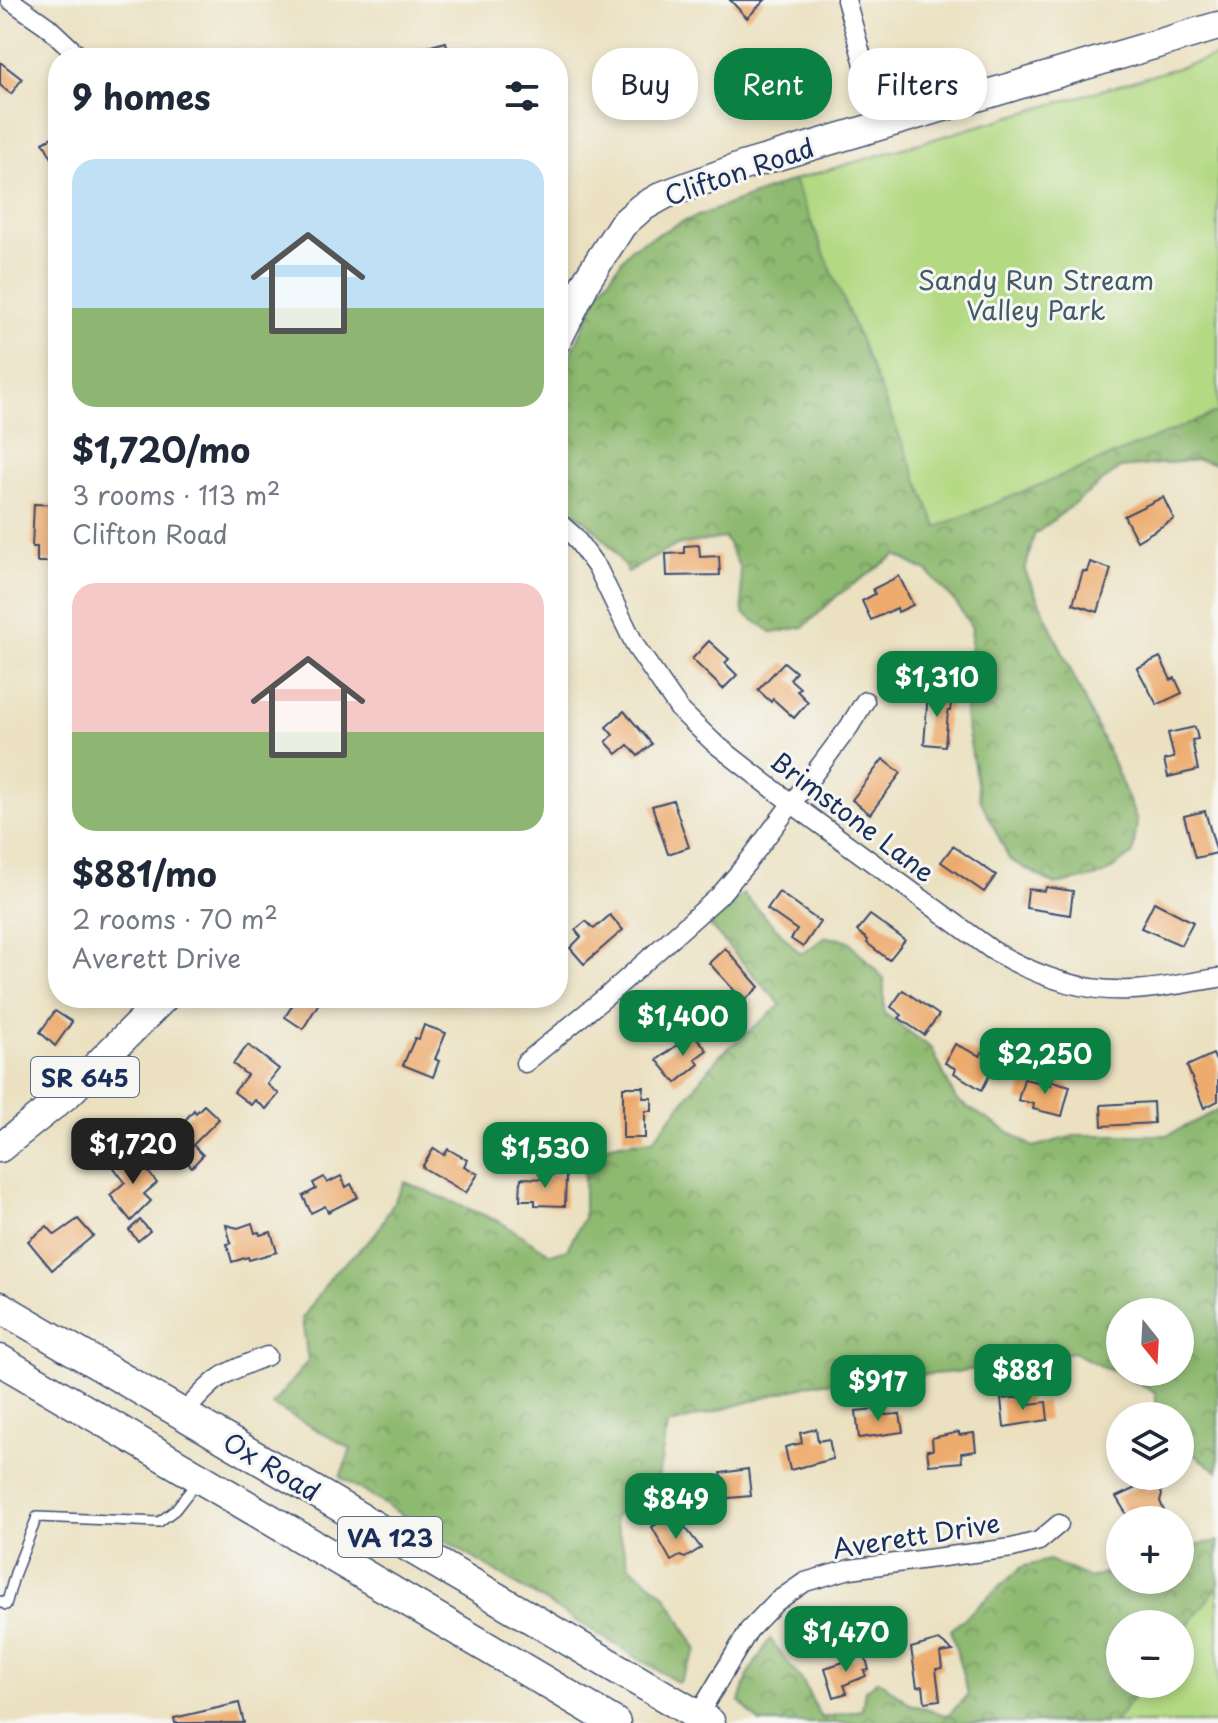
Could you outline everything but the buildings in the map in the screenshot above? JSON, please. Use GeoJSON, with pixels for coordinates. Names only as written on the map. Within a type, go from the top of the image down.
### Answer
{"type":"FeatureCollection","features":[{"type":"Feature","properties":{"kind":"highway","name":"Ox Road"},"geometry":{"type":"LineString","coordinates":[[0,1307],[184,1413],[700,1721]]}},
{"type":"Feature","properties":{"kind":"highway","name":"Ox Road"},"geometry":{"type":"LineString","coordinates":[[0,1360],[615,1723]]}},
{"type":"Feature","properties":{"kind":"main road","name":"Clifton Road"},"geometry":{"type":"LineString","coordinates":[[568,320],[606,247],[622,225],[641,208],[664,195],[720,174],[1218,26]]}},
{"type":"Feature","properties":{"kind":"main road","name":"SR 645"},"geometry":{"type":"LineString","coordinates":[[0,1148],[69,1093],[154,1008]]}},
{"type":"Feature","properties":{"kind":"street"},"geometry":{"type":"LineString","coordinates":[[10,0],[47,26],[70,48]]}},
{"type":"Feature","properties":{"kind":"street"},"geometry":{"type":"LineString","coordinates":[[846,0],[881,125]]}},
{"type":"Feature","properties":{"kind":"street","name":"Brimstone Lane"},"geometry":{"type":"LineString","coordinates":[[568,531],[598,569],[636,647],[679,709],[713,742],[791,803],[992,950],[1021,967],[1051,979],[1104,989],[1132,991],[1218,978]]}},
{"type":"Feature","properties":{"kind":"street"},"geometry":{"type":"LineString","coordinates":[[525,1063],[709,906],[747,863],[865,701]]}},
{"type":"Feature","properties":{"kind":"street"},"geometry":{"type":"LineString","coordinates":[[184,1413],[211,1381],[267,1356]]}},
{"type":"Feature","properties":{"kind":"street","name":"Averett Drive"},"geometry":{"type":"LineString","coordinates":[[700,1721],[749,1630],[776,1602],[805,1582],[850,1569],[1012,1548],[1039,1541],[1059,1524]]}},
{"type":"Feature","properties":{"kind":"lane"},"geometry":{"type":"LineString","coordinates":[[0,1601],[6,1605],[37,1517],[159,1522],[175,1510],[201,1478]]}},
{"type":"Feature","properties":{"kind":"green space"},"geometry":{"type":"Polygon","coordinates":[[[1218,56],[1218,464],[1199,460],[1120,468],[1034,535],[1025,571],[1137,821],[1133,854],[1103,875],[1056,885],[1010,860],[980,799],[965,716],[972,628],[956,603],[928,572],[896,555],[838,595],[804,627],[773,633],[743,613],[740,568],[725,538],[677,545],[628,572],[598,533],[568,508],[568,361],[599,292],[631,248],[682,222],[794,180],[1218,56]]]}},
{"type":"Feature","properties":{"kind":"green space","name":"Sandy Run Stream Valley Park"},"geometry":{"type":"Polygon","coordinates":[[[1218,56],[1218,412],[937,527],[794,180],[1218,56]]]}},
{"type":"Feature","properties":{"kind":"green space"},"geometry":{"type":"Polygon","coordinates":[[[743,894],[801,954],[826,937],[847,940],[884,979],[884,1013],[932,1049],[956,1100],[1033,1147],[1078,1135],[1168,1135],[1218,1110],[1218,1471],[1194,1455],[1194,1402],[1156,1402],[1155,1392],[1143,1386],[1194,1386],[1194,1298],[1106,1298],[1106,1368],[1073,1352],[957,1372],[812,1384],[667,1425],[658,1478],[614,1518],[629,1565],[666,1596],[697,1650],[679,1683],[340,1477],[351,1449],[272,1405],[308,1361],[302,1319],[333,1274],[375,1235],[405,1182],[500,1222],[551,1254],[567,1249],[584,1218],[584,1151],[653,1140],[720,1055],[781,1005],[708,924],[743,894]]]}},
{"type":"Feature","properties":{"kind":"green space"},"geometry":{"type":"Polygon","coordinates":[[[1218,1541],[1218,1723],[760,1723],[740,1702],[748,1675],[770,1639],[803,1682],[821,1718],[862,1710],[865,1690],[878,1680],[910,1704],[948,1716],[968,1694],[951,1630],[1022,1567],[1049,1560],[1090,1578],[1106,1572],[1106,1594],[1194,1594],[1194,1545],[1218,1541]]]}},
{"type":"Feature","properties":{"kind":"green space"},"geometry":{"type":"Polygon","coordinates":[[[1218,1586],[1218,1723],[1114,1723],[1133,1698],[1194,1698],[1194,1618],[1218,1586]]]}}]}
